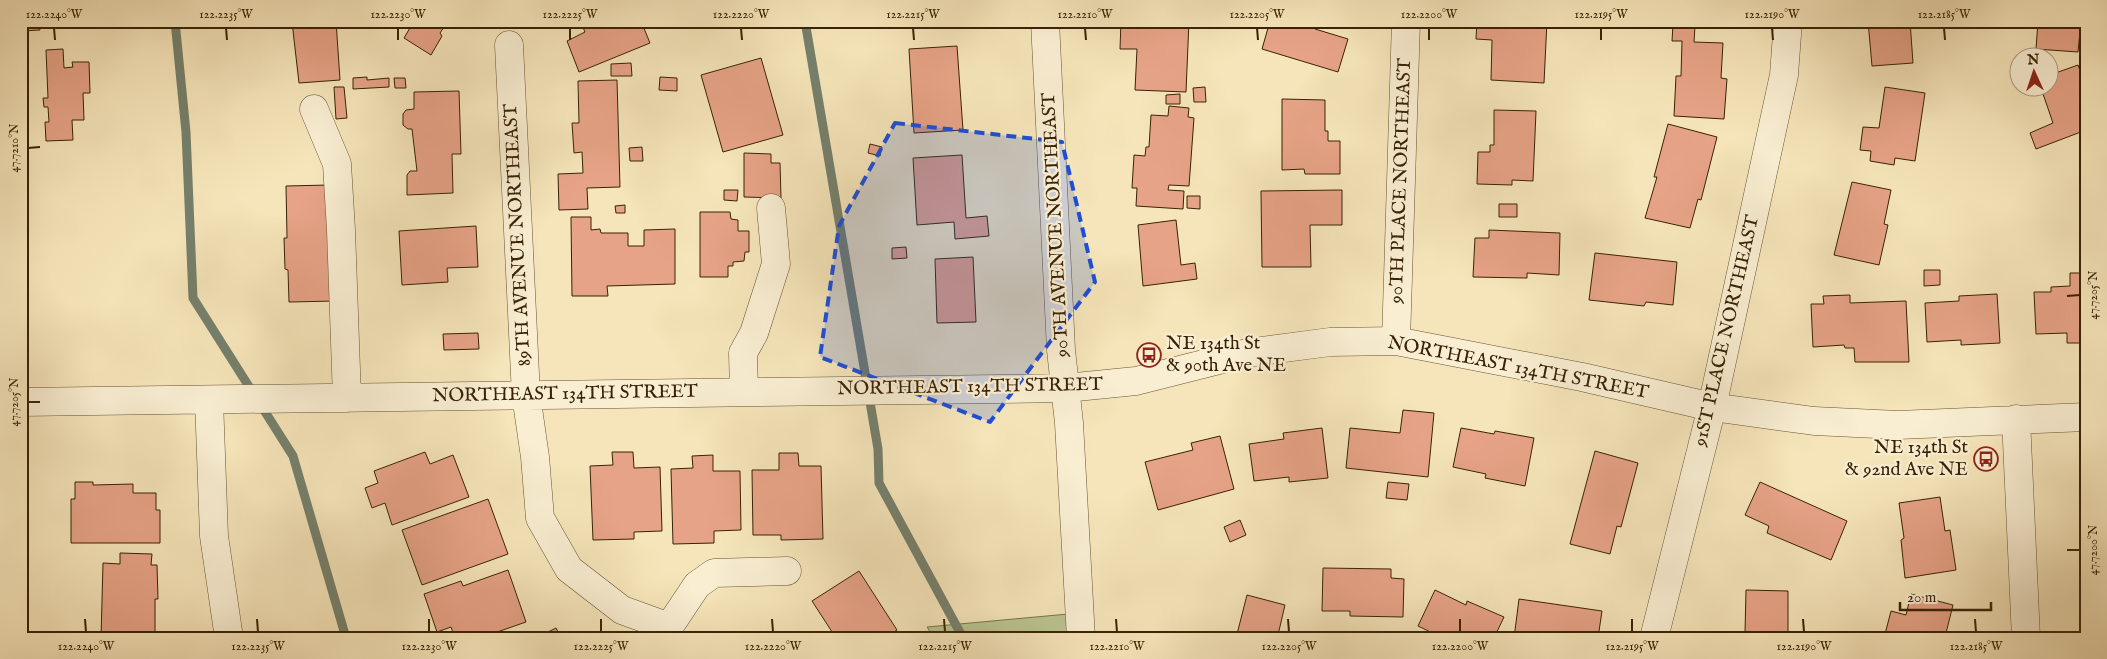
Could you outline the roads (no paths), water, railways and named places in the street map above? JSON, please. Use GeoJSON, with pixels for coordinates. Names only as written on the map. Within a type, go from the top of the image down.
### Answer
{"type":"FeatureCollection","features":[{"type":"Feature","properties":{"kind":"street","name":"90TH AVENUE NORTHEAST"},"geometry":{"type":"LineString","coordinates":[[1045,21],[1061,350],[1066,388],[1081,638]]}},
{"type":"Feature","properties":{"kind":"street","name":"90TH PLACE NORTHEAST"},"geometry":{"type":"LineString","coordinates":[[1396,341],[1406,21]]}},
{"type":"Feature","properties":{"kind":"street","name":"91ST PLACE NORTHEAST"},"geometry":{"type":"LineString","coordinates":[[1654,638],[1712,407],[1784,74],[1788,21]]}},
{"type":"Feature","properties":{"kind":"street","name":"89TH AVENUE NORTHEAST"},"geometry":{"type":"LineString","coordinates":[[509,45],[526,395],[535,457],[540,518],[569,569],[622,610],[669,627],[697,585],[714,573],[787,571]]}},
{"type":"Feature","properties":{"kind":"street"},"geometry":{"type":"LineString","coordinates":[[314,109],[337,164],[347,398]]}},
{"type":"Feature","properties":{"kind":"street"},"geometry":{"type":"LineString","coordinates":[[744,391],[743,353],[754,333],[776,264],[771,208]]}},
{"type":"Feature","properties":{"kind":"street","name":"NORTHEAST 134TH STREET"},"geometry":{"type":"LineString","coordinates":[[21,402],[1066,388],[1136,381],[1247,353],[1330,342],[1396,341],[1582,377],[1712,407],[1814,421],[1898,425],[2086,417]]}},
{"type":"Feature","properties":{"kind":"street"},"geometry":{"type":"LineString","coordinates":[[218,400],[214,536],[229,638]]}},
{"type":"Feature","properties":{"kind":"street"},"geometry":{"type":"LineString","coordinates":[[2016,419],[2026,638]]}},
{"type":"Feature","properties":{"kind":"waterway"},"geometry":{"type":"LineString","coordinates":[[175,21],[186,132],[193,298],[293,456],[346,638]]}},
{"type":"Feature","properties":{"kind":"waterway"},"geometry":{"type":"LineString","coordinates":[[805,21],[878,449],[879,483],[963,638]]}},
{"type":"Feature","properties":{"kind":"place","name":"NE 134th St & 90th Ave NE"},"geometry":{"type":"Point","coordinates":[1149,355]}},
{"type":"Feature","properties":{"kind":"place","name":"NE 134th St & 92nd Ave NE"},"geometry":{"type":"Point","coordinates":[1986,459]}}]}
